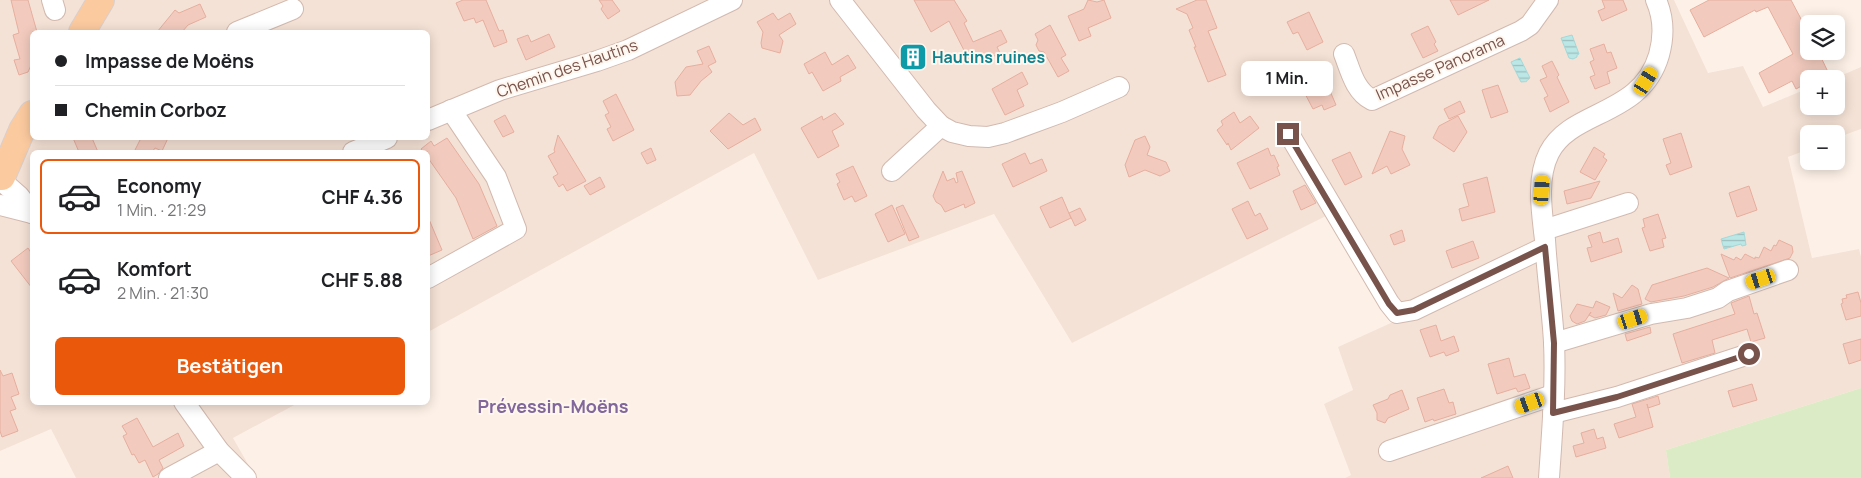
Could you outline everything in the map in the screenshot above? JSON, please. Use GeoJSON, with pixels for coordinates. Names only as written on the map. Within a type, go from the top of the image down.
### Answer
{"type":"FeatureCollection","features":[{"type":"Feature","properties":{"kind":"main road"},"geometry":{"type":"LineString","coordinates":[[83,30],[101,0]]}},
{"type":"Feature","properties":{"kind":"main road"},"geometry":{"type":"LineString","coordinates":[[0,151],[27,122]]}},
{"type":"Feature","properties":{"kind":"main road"},"geometry":{"type":"LineString","coordinates":[[1,187],[27,122]]}},
{"type":"Feature","properties":{"kind":"street","name":"Chemin des Hautins"},"geometry":{"type":"LineString","coordinates":[[430,119],[518,84],[628,50],[732,0]]}},
{"type":"Feature","properties":{"kind":"street"},"geometry":{"type":"LineString","coordinates":[[840,0],[920,103],[941,126],[952,132],[969,136],[988,137],[1005,133],[1120,87]]}},
{"type":"Feature","properties":{"kind":"street","name":"Impasse Panorama"},"geometry":{"type":"LineString","coordinates":[[1344,54],[1356,85],[1363,95],[1372,100],[1380,98],[1521,31],[1530,25],[1548,0]]}},
{"type":"Feature","properties":{"kind":"street"},"geometry":{"type":"LineString","coordinates":[[1549,478],[1554,343],[1542,190],[1544,170],[1549,154],[1557,142],[1570,130],[1611,109],[1634,94],[1646,81],[1656,65],[1661,46],[1663,24],[1656,0]]}},
{"type":"Feature","properties":{"kind":"street"},"geometry":{"type":"LineString","coordinates":[[242,30],[293,9]]}},
{"type":"Feature","properties":{"kind":"street"},"geometry":{"type":"LineString","coordinates":[[430,277],[516,229],[496,177],[451,110]]}},
{"type":"Feature","properties":{"kind":"street"},"geometry":{"type":"LineString","coordinates":[[892,171],[941,126]]}},
{"type":"Feature","properties":{"kind":"street"},"geometry":{"type":"LineString","coordinates":[[1288,134],[1389,304],[1397,313],[1414,310],[1545,238],[1628,203]]}},
{"type":"Feature","properties":{"kind":"street"},"geometry":{"type":"LineString","coordinates":[[358,150],[382,140]]}},
{"type":"Feature","properties":{"kind":"street"},"geometry":{"type":"LineString","coordinates":[[1554,343],[1651,314],[1687,308],[1718,298],[1728,291],[1788,270]]}},
{"type":"Feature","properties":{"kind":"street"},"geometry":{"type":"LineString","coordinates":[[1390,451],[1553,404],[1617,397],[1749,354]]}},
{"type":"Feature","properties":{"kind":"street"},"geometry":{"type":"LineString","coordinates":[[186,405],[219,450],[246,478]]}},
{"type":"Feature","properties":{"kind":"street"},"geometry":{"type":"LineString","coordinates":[[169,478],[219,450]]}},
{"type":"Feature","properties":{"kind":"shaded area"},"geometry":{"type":"Polygon","coordinates":[[[0,0],[1674,0],[1708,73],[1743,66],[1763,107],[1800,92],[1800,115],[1845,115],[1845,74],[1861,67],[1861,129],[1845,135],[1845,125],[1800,125],[1800,152],[1788,157],[1812,258],[1859,249],[1861,257],[1861,388],[1666,450],[1670,478],[1345,478],[1351,475],[1324,404],[1353,390],[1338,347],[1393,322],[1328,215],[1072,343],[994,214],[818,280],[754,153],[430,331],[430,150],[30,150],[30,405],[294,405],[233,438],[256,478],[76,478],[51,429],[0,451],[0,0]]]}},
{"type":"Feature","properties":{"kind":"green space"},"geometry":{"type":"Polygon","coordinates":[[[1861,388],[1861,478],[1670,478],[1666,450],[1861,388]]]}},
{"type":"Feature","properties":{"kind":"water"},"geometry":{"type":"Polygon","coordinates":[[[1572,35],[1579,54],[1573,59],[1569,58],[1561,38],[1572,35]]]}},
{"type":"Feature","properties":{"kind":"water"},"geometry":{"type":"Polygon","coordinates":[[[1520,58],[1530,78],[1526,82],[1521,82],[1511,62],[1520,58]]]}},
{"type":"Feature","properties":{"kind":"water"},"geometry":{"type":"Polygon","coordinates":[[[1744,232],[1746,245],[1742,246],[1741,244],[1724,249],[1721,239],[1744,232]]]}},
{"type":"Feature","properties":{"kind":"building"},"geometry":{"type":"Polygon","coordinates":[[[11,0],[28,0],[36,30],[30,30],[30,68],[28,72],[19,75],[14,60],[20,59],[13,35],[19,33],[11,0]]]}},
{"type":"Feature","properties":{"kind":"building"},"geometry":{"type":"Polygon","coordinates":[[[463,0],[486,0],[499,31],[503,30],[507,42],[494,47],[483,20],[476,23],[474,18],[464,21],[456,3],[463,0]]]}},
{"type":"Feature","properties":{"kind":"building"},"geometry":{"type":"Polygon","coordinates":[[[599,0],[612,0],[620,11],[608,19],[601,9],[603,6],[599,0]]]}},
{"type":"Feature","properties":{"kind":"building"},"geometry":{"type":"Polygon","coordinates":[[[914,0],[954,0],[967,21],[964,23],[973,42],[1001,30],[1007,42],[997,47],[1000,53],[983,62],[981,58],[971,64],[949,21],[931,32],[914,0]]]}},
{"type":"Feature","properties":{"kind":"building"},"geometry":{"type":"Polygon","coordinates":[[[1088,0],[1097,2],[1104,0],[1111,18],[1088,28],[1091,36],[1079,41],[1068,16],[1084,9],[1088,0]]]}},
{"type":"Feature","properties":{"kind":"building"},"geometry":{"type":"Polygon","coordinates":[[[1197,0],[1206,0],[1217,28],[1208,31],[1226,75],[1208,82],[1194,47],[1196,47],[1189,30],[1193,28],[1187,14],[1176,9],[1197,0]]]}},
{"type":"Feature","properties":{"kind":"building"},"geometry":{"type":"Polygon","coordinates":[[[1450,0],[1489,0],[1458,15],[1450,0]]]}},
{"type":"Feature","properties":{"kind":"building"},"geometry":{"type":"Polygon","coordinates":[[[1602,0],[1623,0],[1627,10],[1602,21],[1598,11],[1605,8],[1602,0]]]}},
{"type":"Feature","properties":{"kind":"building"},"geometry":{"type":"Polygon","coordinates":[[[1709,0],[1791,0],[1800,17],[1800,60],[1822,60],[1827,70],[1800,70],[1800,87],[1796,89],[1792,81],[1769,93],[1759,73],[1793,54],[1768,7],[1756,12],[1755,10],[1704,37],[1690,10],[1709,0]]]}},
{"type":"Feature","properties":{"kind":"building"},"geometry":{"type":"Polygon","coordinates":[[[200,4],[206,17],[188,25],[184,30],[159,30],[175,10],[179,13],[200,4]]]}},
{"type":"Feature","properties":{"kind":"building"},"geometry":{"type":"Polygon","coordinates":[[[1309,12],[1323,42],[1307,50],[1298,32],[1293,34],[1287,22],[1309,12]]]}},
{"type":"Feature","properties":{"kind":"building"},"geometry":{"type":"Polygon","coordinates":[[[773,13],[778,20],[790,13],[796,24],[779,35],[783,41],[780,53],[762,48],[763,32],[757,22],[773,13]]]}},
{"type":"Feature","properties":{"kind":"building"},"geometry":{"type":"Polygon","coordinates":[[[1050,25],[1066,55],[1061,58],[1069,71],[1058,77],[1044,52],[1039,51],[1036,45],[1038,40],[1035,34],[1050,25]]]}},
{"type":"Feature","properties":{"kind":"building"},"geometry":{"type":"Polygon","coordinates":[[[1428,26],[1438,51],[1423,58],[1411,34],[1428,26]]]}},
{"type":"Feature","properties":{"kind":"building"},"geometry":{"type":"Polygon","coordinates":[[[549,34],[555,47],[526,60],[517,39],[528,35],[531,42],[549,34]]]}},
{"type":"Feature","properties":{"kind":"building"},"geometry":{"type":"Polygon","coordinates":[[[1604,44],[1607,53],[1611,52],[1617,68],[1607,72],[1610,83],[1595,89],[1590,77],[1595,75],[1590,62],[1594,60],[1590,49],[1604,44]]]}},
{"type":"Feature","properties":{"kind":"building"},"geometry":{"type":"Polygon","coordinates":[[[709,46],[716,62],[708,66],[712,72],[701,81],[690,95],[677,96],[675,82],[686,67],[703,64],[697,51],[709,46]]]}},
{"type":"Feature","properties":{"kind":"building"},"geometry":{"type":"Polygon","coordinates":[[[825,52],[832,65],[848,55],[856,68],[840,77],[841,81],[823,91],[812,72],[809,74],[804,64],[825,52]]]}},
{"type":"Feature","properties":{"kind":"building"},"geometry":{"type":"Polygon","coordinates":[[[1552,61],[1559,75],[1557,77],[1569,102],[1550,112],[1544,98],[1548,96],[1540,80],[1547,77],[1542,66],[1552,61]]]}},
{"type":"Feature","properties":{"kind":"building"},"geometry":{"type":"Polygon","coordinates":[[[1022,72],[1028,84],[1017,90],[1024,106],[1005,115],[992,89],[1022,72]]]}},
{"type":"Feature","properties":{"kind":"building"},"geometry":{"type":"Polygon","coordinates":[[[1315,79],[1323,95],[1330,91],[1336,105],[1324,110],[1322,105],[1313,109],[1301,86],[1315,79]]]}},
{"type":"Feature","properties":{"kind":"building"},"geometry":{"type":"Polygon","coordinates":[[[1498,85],[1508,112],[1491,118],[1482,90],[1498,85]]]}},
{"type":"Feature","properties":{"kind":"building"},"geometry":{"type":"Polygon","coordinates":[[[616,94],[634,130],[613,141],[607,129],[611,127],[605,115],[609,113],[603,101],[616,94]]]}},
{"type":"Feature","properties":{"kind":"building"},"geometry":{"type":"Polygon","coordinates":[[[1460,101],[1465,112],[1449,119],[1444,109],[1460,101]]]}},
{"type":"Feature","properties":{"kind":"building"},"geometry":{"type":"Polygon","coordinates":[[[1234,112],[1240,123],[1250,116],[1259,128],[1231,150],[1228,143],[1227,145],[1217,130],[1223,125],[1221,121],[1234,112]]]}},
{"type":"Feature","properties":{"kind":"building"},"geometry":{"type":"Polygon","coordinates":[[[729,113],[743,125],[755,118],[761,130],[728,149],[710,131],[729,113]]]}},
{"type":"Feature","properties":{"kind":"building"},"geometry":{"type":"Polygon","coordinates":[[[835,113],[844,124],[832,131],[839,146],[818,158],[801,128],[822,116],[823,120],[835,113]]]}},
{"type":"Feature","properties":{"kind":"building"},"geometry":{"type":"Polygon","coordinates":[[[505,115],[514,132],[503,137],[494,121],[505,115]]]}},
{"type":"Feature","properties":{"kind":"building"},"geometry":{"type":"Polygon","coordinates":[[[1458,116],[1467,132],[1454,152],[1433,138],[1439,126],[1458,116]]]}},
{"type":"Feature","properties":{"kind":"building"},"geometry":{"type":"Polygon","coordinates":[[[1390,131],[1405,136],[1402,149],[1410,165],[1391,174],[1387,166],[1372,174],[1390,131]]]}},
{"type":"Feature","properties":{"kind":"building"},"geometry":{"type":"Polygon","coordinates":[[[1681,133],[1692,167],[1670,175],[1666,165],[1671,163],[1663,139],[1681,133]]]}},
{"type":"Feature","properties":{"kind":"building"},"geometry":{"type":"Polygon","coordinates":[[[558,135],[586,181],[567,191],[563,184],[559,187],[553,177],[558,174],[548,156],[555,152],[558,135]]]}},
{"type":"Feature","properties":{"kind":"building"},"geometry":{"type":"Polygon","coordinates":[[[1145,136],[1150,147],[1147,155],[1166,162],[1170,171],[1160,176],[1145,170],[1129,177],[1125,165],[1135,140],[1145,136]]]}},
{"type":"Feature","properties":{"kind":"building"},"geometry":{"type":"Polygon","coordinates":[[[447,138],[479,184],[497,226],[473,239],[456,198],[430,161],[430,150],[421,149],[431,141],[434,146],[447,138]]]}},
{"type":"Feature","properties":{"kind":"building"},"geometry":{"type":"Polygon","coordinates":[[[74,140],[93,140],[97,150],[78,150],[74,140]]]}},
{"type":"Feature","properties":{"kind":"building"},"geometry":{"type":"Polygon","coordinates":[[[140,140],[167,140],[162,150],[155,148],[154,150],[135,150],[140,140]]]}},
{"type":"Feature","properties":{"kind":"building"},"geometry":{"type":"Polygon","coordinates":[[[1594,147],[1605,154],[1603,157],[1607,160],[1595,180],[1580,172],[1594,147]]]}},
{"type":"Feature","properties":{"kind":"building"},"geometry":{"type":"Polygon","coordinates":[[[651,148],[656,160],[647,164],[641,153],[651,148]]]}},
{"type":"Feature","properties":{"kind":"building"},"geometry":{"type":"Polygon","coordinates":[[[1268,148],[1271,156],[1274,155],[1279,166],[1277,167],[1280,175],[1250,189],[1237,163],[1268,148]]]}},
{"type":"Feature","properties":{"kind":"building"},"geometry":{"type":"Polygon","coordinates":[[[1350,152],[1362,177],[1345,185],[1332,160],[1350,152]]]}},
{"type":"Feature","properties":{"kind":"building"},"geometry":{"type":"Polygon","coordinates":[[[1025,153],[1030,164],[1042,159],[1047,171],[1013,187],[1002,164],[1025,153]]]}},
{"type":"Feature","properties":{"kind":"building"},"geometry":{"type":"Polygon","coordinates":[[[853,166],[867,196],[855,202],[852,196],[844,200],[837,184],[840,182],[836,174],[853,166]]]}},
{"type":"Feature","properties":{"kind":"building"},"geometry":{"type":"Polygon","coordinates":[[[943,171],[947,181],[954,178],[956,183],[958,182],[956,173],[962,171],[975,203],[965,208],[964,204],[945,212],[933,196],[943,171]]]}},
{"type":"Feature","properties":{"kind":"building"},"geometry":{"type":"Polygon","coordinates":[[[600,177],[605,187],[590,195],[584,186],[600,177]]]}},
{"type":"Feature","properties":{"kind":"building"},"geometry":{"type":"Polygon","coordinates":[[[1487,177],[1495,212],[1462,221],[1459,209],[1469,206],[1463,184],[1487,177]]]}},
{"type":"Feature","properties":{"kind":"building"},"geometry":{"type":"Polygon","coordinates":[[[1600,181],[1591,198],[1567,204],[1564,191],[1600,181]]]}},
{"type":"Feature","properties":{"kind":"building"},"geometry":{"type":"Polygon","coordinates":[[[1305,185],[1316,203],[1301,210],[1293,191],[1305,185]]]}},
{"type":"Feature","properties":{"kind":"building"},"geometry":{"type":"Polygon","coordinates":[[[1749,186],[1757,210],[1737,217],[1729,193],[1749,186]]]}},
{"type":"Feature","properties":{"kind":"building"},"geometry":{"type":"Polygon","coordinates":[[[1062,197],[1071,218],[1050,228],[1040,207],[1062,197]]]}},
{"type":"Feature","properties":{"kind":"building"},"geometry":{"type":"Polygon","coordinates":[[[1248,201],[1255,216],[1260,213],[1268,229],[1247,239],[1232,209],[1248,201]]]}},
{"type":"Feature","properties":{"kind":"building"},"geometry":{"type":"Polygon","coordinates":[[[892,205],[905,234],[888,242],[875,214],[892,205]]]}},
{"type":"Feature","properties":{"kind":"building"},"geometry":{"type":"Polygon","coordinates":[[[903,205],[919,237],[909,241],[896,208],[903,205]]]}},
{"type":"Feature","properties":{"kind":"building"},"geometry":{"type":"Polygon","coordinates":[[[1080,208],[1086,220],[1075,226],[1069,213],[1080,208]]]}},
{"type":"Feature","properties":{"kind":"building"},"geometry":{"type":"Polygon","coordinates":[[[1658,214],[1666,238],[1662,239],[1664,247],[1650,251],[1642,228],[1645,227],[1643,219],[1658,214]]]}},
{"type":"Feature","properties":{"kind":"building"},"geometry":{"type":"Polygon","coordinates":[[[430,222],[442,250],[430,255],[430,222]]]}},
{"type":"Feature","properties":{"kind":"building"},"geometry":{"type":"Polygon","coordinates":[[[1402,230],[1405,241],[1394,245],[1390,235],[1402,230]]]}},
{"type":"Feature","properties":{"kind":"building"},"geometry":{"type":"Polygon","coordinates":[[[1600,232],[1603,243],[1618,238],[1622,252],[1591,262],[1587,248],[1592,247],[1588,236],[1600,232]]]}},
{"type":"Feature","properties":{"kind":"building"},"geometry":{"type":"Polygon","coordinates":[[[1779,240],[1792,246],[1793,252],[1790,258],[1730,278],[1721,254],[1734,260],[1736,257],[1741,260],[1745,254],[1755,259],[1755,257],[1759,258],[1764,247],[1771,251],[1779,240]]]}},
{"type":"Feature","properties":{"kind":"building"},"geometry":{"type":"Polygon","coordinates":[[[1473,241],[1479,258],[1452,268],[1446,251],[1473,241]]]}},
{"type":"Feature","properties":{"kind":"building"},"geometry":{"type":"Polygon","coordinates":[[[28,248],[30,251],[30,285],[11,261],[28,248]]]}},
{"type":"Feature","properties":{"kind":"building"},"geometry":{"type":"Polygon","coordinates":[[[1707,268],[1729,278],[1713,287],[1684,296],[1651,302],[1645,299],[1652,285],[1707,268]]]}},
{"type":"Feature","properties":{"kind":"building"},"geometry":{"type":"Polygon","coordinates":[[[1632,285],[1638,289],[1642,304],[1618,311],[1613,293],[1622,298],[1632,285]]]}},
{"type":"Feature","properties":{"kind":"building"},"geometry":{"type":"Polygon","coordinates":[[[1858,292],[1861,303],[1861,316],[1846,320],[1841,304],[1843,303],[1842,299],[1847,298],[1846,295],[1858,292]]]}},
{"type":"Feature","properties":{"kind":"building"},"geometry":{"type":"Polygon","coordinates":[[[1749,296],[1754,314],[1757,313],[1765,338],[1751,342],[1747,329],[1712,340],[1715,353],[1682,363],[1673,334],[1735,314],[1731,303],[1749,296]]]}},
{"type":"Feature","properties":{"kind":"building"},"geometry":{"type":"Polygon","coordinates":[[[1596,301],[1610,307],[1606,315],[1595,318],[1589,315],[1585,321],[1577,324],[1572,321],[1570,316],[1577,304],[1593,308],[1596,301]]]}},
{"type":"Feature","properties":{"kind":"building"},"geometry":{"type":"Polygon","coordinates":[[[1436,325],[1441,341],[1454,336],[1459,351],[1446,356],[1444,352],[1430,357],[1420,330],[1436,325]]]}},
{"type":"Feature","properties":{"kind":"building"},"geometry":{"type":"Polygon","coordinates":[[[1650,327],[1651,333],[1627,341],[1625,334],[1650,327]]]}},
{"type":"Feature","properties":{"kind":"building"},"geometry":{"type":"Polygon","coordinates":[[[1861,339],[1861,360],[1849,364],[1843,344],[1861,339]]]}},
{"type":"Feature","properties":{"kind":"building"},"geometry":{"type":"Polygon","coordinates":[[[1509,358],[1514,377],[1525,374],[1530,388],[1518,392],[1516,388],[1497,394],[1488,364],[1509,358]]]}},
{"type":"Feature","properties":{"kind":"building"},"geometry":{"type":"Polygon","coordinates":[[[0,370],[3,376],[12,373],[19,394],[11,397],[16,409],[10,411],[18,431],[2,437],[0,431],[0,370]]]}},
{"type":"Feature","properties":{"kind":"building"},"geometry":{"type":"Polygon","coordinates":[[[1752,384],[1757,400],[1733,407],[1728,391],[1752,384]]]}},
{"type":"Feature","properties":{"kind":"building"},"geometry":{"type":"Polygon","coordinates":[[[1444,389],[1449,403],[1453,402],[1456,414],[1425,422],[1417,398],[1444,389]]]}},
{"type":"Feature","properties":{"kind":"building"},"geometry":{"type":"Polygon","coordinates":[[[1402,390],[1409,409],[1388,418],[1385,423],[1377,420],[1377,413],[1373,405],[1388,399],[1390,395],[1402,390]]]}},
{"type":"Feature","properties":{"kind":"building"},"geometry":{"type":"Polygon","coordinates":[[[1658,396],[1660,404],[1648,408],[1653,427],[1619,438],[1614,424],[1636,417],[1632,404],[1658,396]]]}},
{"type":"Feature","properties":{"kind":"building"},"geometry":{"type":"Polygon","coordinates":[[[137,418],[153,447],[178,433],[184,446],[159,460],[163,468],[153,477],[145,460],[139,463],[134,454],[132,455],[123,436],[127,434],[122,426],[137,418]]]}},
{"type":"Feature","properties":{"kind":"building"},"geometry":{"type":"Polygon","coordinates":[[[1594,429],[1597,439],[1603,437],[1606,448],[1576,457],[1573,446],[1584,443],[1581,433],[1594,429]]]}},
{"type":"Feature","properties":{"kind":"building"},"geometry":{"type":"Polygon","coordinates":[[[1508,466],[1513,478],[1481,478],[1508,466]]]}},
{"type":"Feature","properties":{"kind":"place","name":"Hautins ruines"},"geometry":{"type":"Point","coordinates":[913,57]}},
{"type":"Feature","properties":{"kind":"district","name":"Prévessin-Moëns"},"geometry":{"type":"Point","coordinates":[553,407]}},
{"type":"Feature","properties":{"kind":"route"},"geometry":{"type":"LineString","coordinates":[[1288,134],[1389,304],[1397,313],[1414,310],[1545,247],[1554,343],[1553,413],[1617,397],[1749,354]]}}]}
